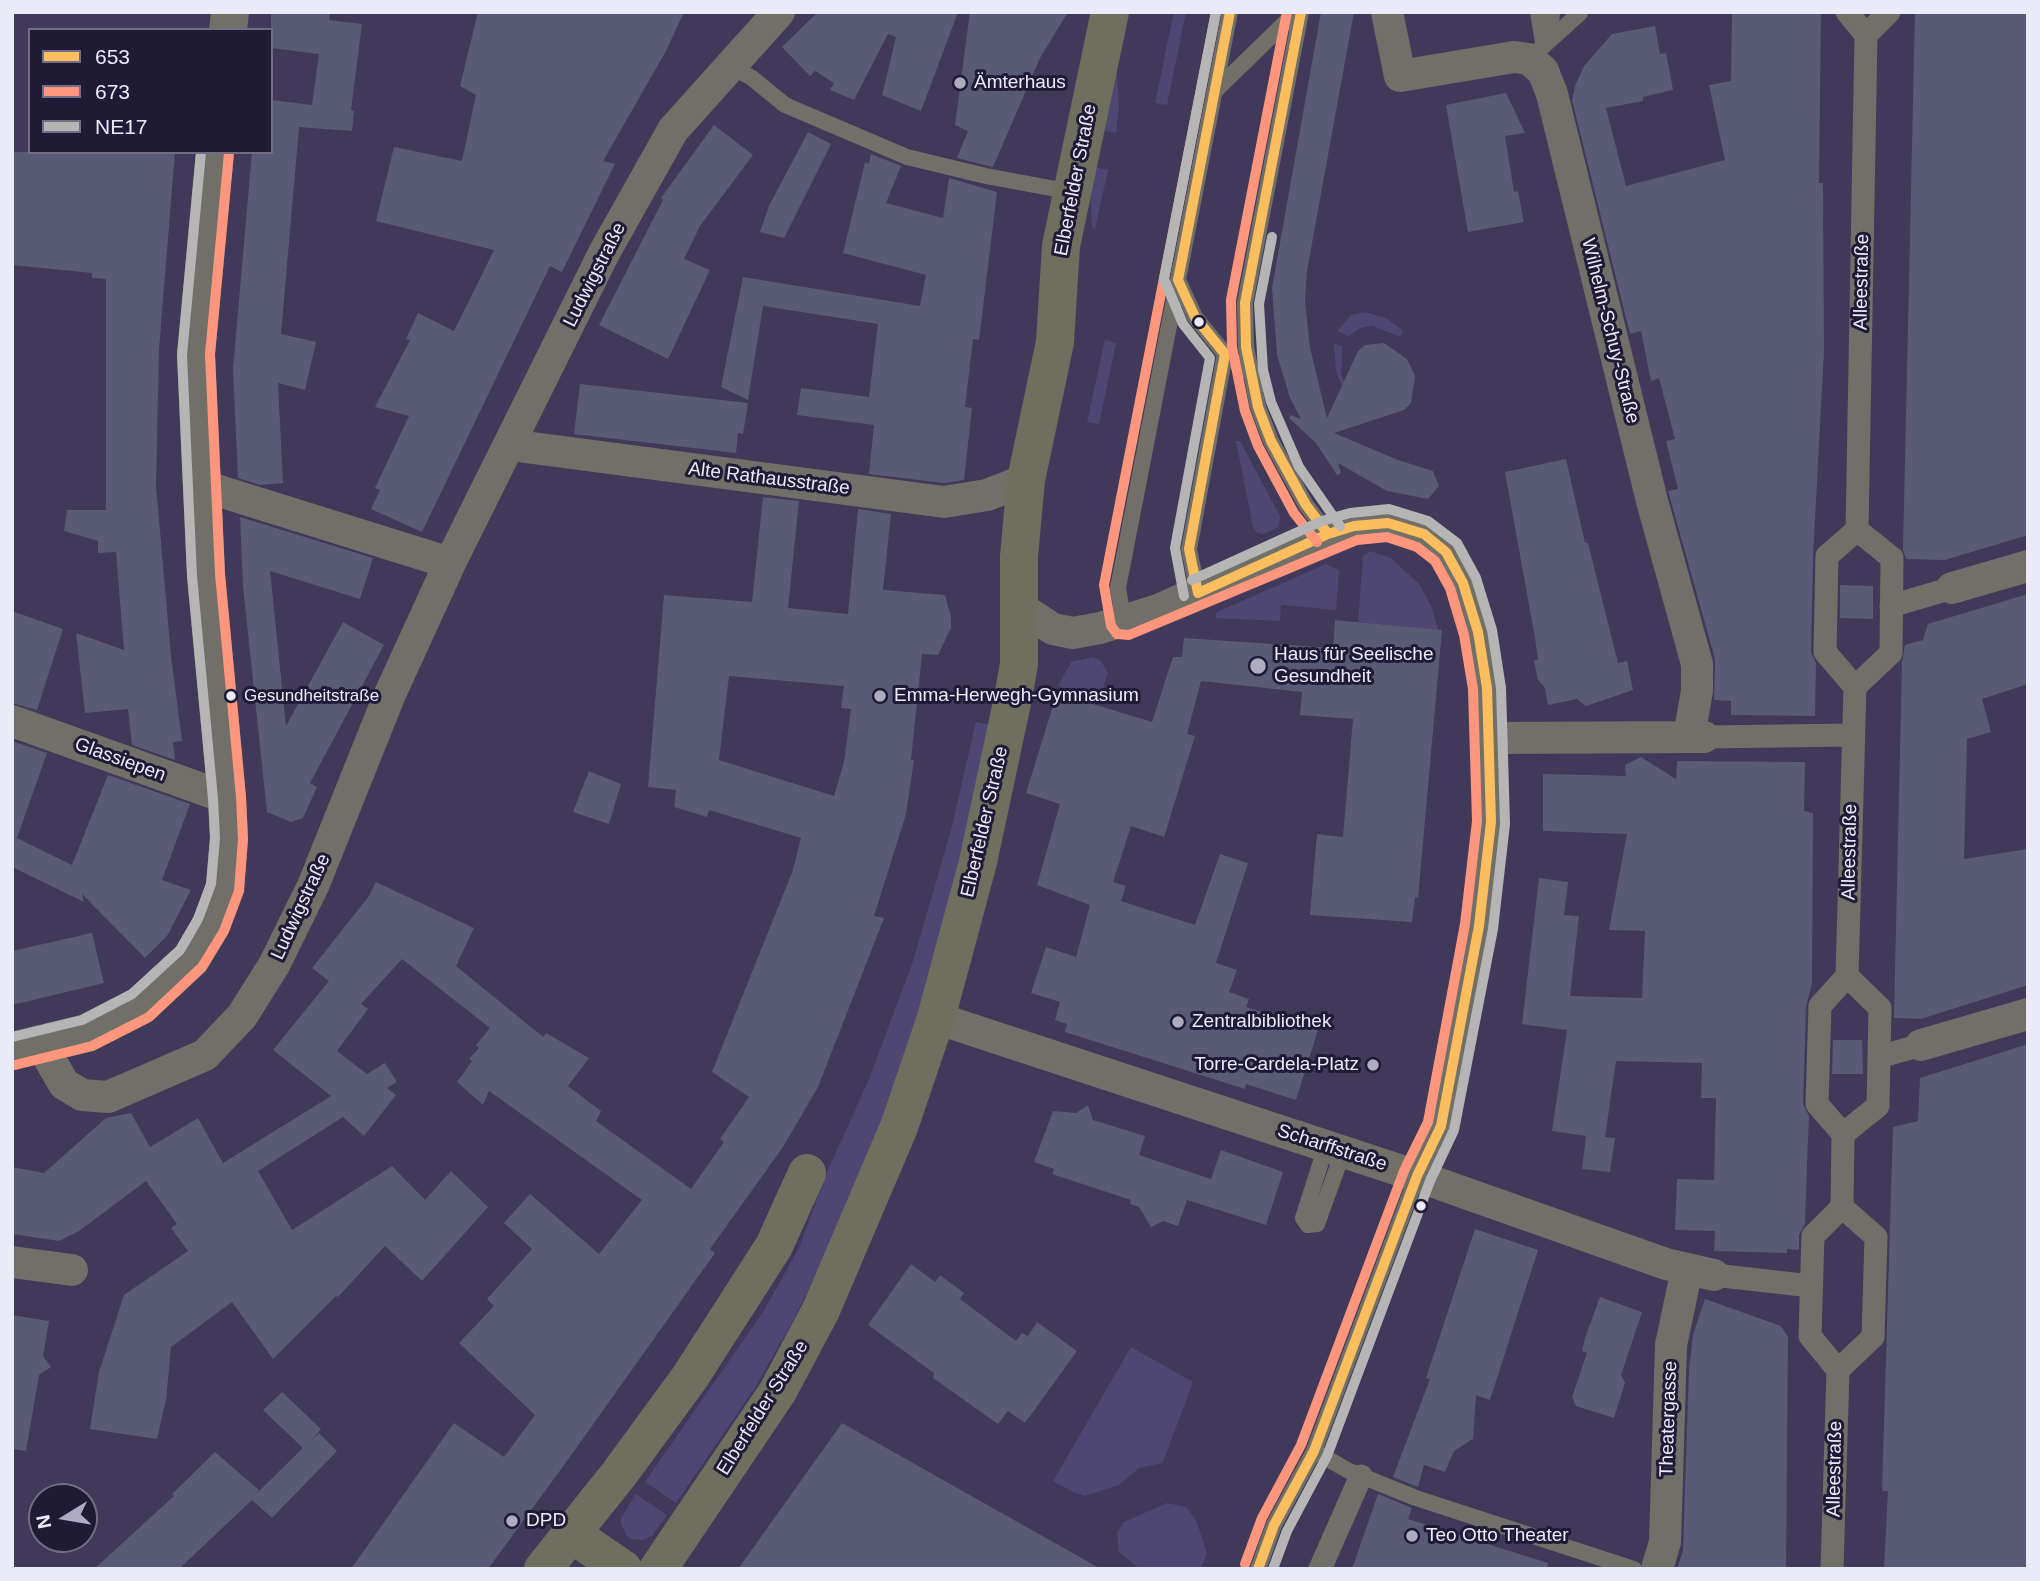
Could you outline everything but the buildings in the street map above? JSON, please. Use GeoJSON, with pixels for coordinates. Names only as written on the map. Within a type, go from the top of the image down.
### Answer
{"type":"FeatureCollection","features":[{"type":"Feature","properties":{"kind":"main road","name":"Elberfelder Straße"},"geometry":{"type":"LineString","coordinates":[[658,1569],[778,1391],[816,1321],[899,1127],[936,1018],[978,862],[1019,664],[1019,556],[1026,480],[1055,342],[1060,246],[1110,12]]}},
{"type":"Feature","properties":{"kind":"main road"},"geometry":{"type":"LineString","coordinates":[[543,1569],[619,1474],[705,1354],[774,1246],[807,1173]]}},
{"type":"Feature","properties":{"kind":"main road"},"geometry":{"type":"LineString","coordinates":[[570,1533],[623,1569]]}},
{"type":"Feature","properties":{"kind":"street","name":"Ludwigstraße"},"geometry":{"type":"LineString","coordinates":[[27,1048],[64,1084],[82,1095],[108,1097],[205,1055],[242,1016],[274,965],[313,886],[390,694],[450,563],[604,253],[673,130],[779,12]]}},
{"type":"Feature","properties":{"kind":"street"},"geometry":{"type":"LineString","coordinates":[[1387,12],[1400,76],[1536,51]]}},
{"type":"Feature","properties":{"kind":"street"},"geometry":{"type":"LineString","coordinates":[[1847,12],[1866,35],[1889,12]]}},
{"type":"Feature","properties":{"kind":"street","name":"Alleestraße"},"geometry":{"type":"LineString","coordinates":[[1857,530],[1866,35]]}},
{"type":"Feature","properties":{"kind":"street","name":"Wilhelm-Schuy-Straße"},"geometry":{"type":"LineString","coordinates":[[1536,51],[1552,94],[1652,500],[1696,664],[1696,736]]}},
{"type":"Feature","properties":{"kind":"street"},"geometry":{"type":"LineString","coordinates":[[27,1048],[87,1033],[140,1006],[191,960],[211,925],[225,887],[229,838],[227,798],[206,575],[196,355],[215,154]]}},
{"type":"Feature","properties":{"kind":"street","name":"Alte Rathausstraße"},"geometry":{"type":"LineString","coordinates":[[510,444],[944,502],[987,495],[1026,480]]}},
{"type":"Feature","properties":{"kind":"street"},"geometry":{"type":"LineString","coordinates":[[200,485],[450,563]]}},
{"type":"Feature","properties":{"kind":"street"},"geometry":{"type":"LineString","coordinates":[[1019,607],[1053,629],[1073,633],[1124,622],[1198,593],[1328,534],[1354,526],[1388,523],[1424,534],[1446,552],[1463,583],[1478,632],[1487,688],[1491,822],[1479,926],[1441,1126],[1417,1176]]}},
{"type":"Feature","properties":{"kind":"street"},"geometry":{"type":"LineString","coordinates":[[1857,530],[1892,558],[1891,606],[1891,653],[1855,687],[1825,652],[1827,556],[1857,530]]}},
{"type":"Feature","properties":{"kind":"street"},"geometry":{"type":"LineString","coordinates":[[1891,606],[2028,566]]}},
{"type":"Feature","properties":{"kind":"street","name":"Alleestraße"},"geometry":{"type":"LineString","coordinates":[[1847,976],[1855,687]]}},
{"type":"Feature","properties":{"kind":"street","name":"Glassiepen"},"geometry":{"type":"LineString","coordinates":[[12,721],[227,798]]}},
{"type":"Feature","properties":{"kind":"street"},"geometry":{"type":"LineString","coordinates":[[1489,737],[1853,735]]}},
{"type":"Feature","properties":{"kind":"street"},"geometry":{"type":"LineString","coordinates":[[1842,1207],[1875,1237],[1875,1262],[1873,1337],[1838,1370],[1810,1336],[1811,1286],[1813,1236],[1842,1207],[1843,1134],[1817,1104],[1820,1006],[1847,976],[1880,1008],[1878,1106],[1843,1134]]}},
{"type":"Feature","properties":{"kind":"street"},"geometry":{"type":"LineString","coordinates":[[1879,1057],[2028,1014]]}},
{"type":"Feature","properties":{"kind":"street","name":"Scharffstraße"},"geometry":{"type":"LineString","coordinates":[[936,1018],[1700,1272],[1811,1286]]}},
{"type":"Feature","properties":{"kind":"street"},"geometry":{"type":"LineString","coordinates":[[12,1262],[72,1269]]}},
{"type":"Feature","properties":{"kind":"street","name":"Theatergasse"},"geometry":{"type":"LineString","coordinates":[[1657,1569],[1665,1542],[1671,1345],[1700,1272]]}},
{"type":"Feature","properties":{"kind":"street","name":"Alleestraße"},"geometry":{"type":"LineString","coordinates":[[1832,1569],[1838,1370]]}},
{"type":"Feature","properties":{"kind":"street"},"geometry":{"type":"LineString","coordinates":[[1320,1569],[1361,1476]]}},
{"type":"Feature","properties":{"kind":"lane"},"geometry":{"type":"LineString","coordinates":[[1124,622],[1118,588],[1230,12]]}},
{"type":"Feature","properties":{"kind":"lane"},"geometry":{"type":"LineString","coordinates":[[1215,91],[1298,12]]}},
{"type":"Feature","properties":{"kind":"lane"},"geometry":{"type":"LineString","coordinates":[[1298,12],[1245,303],[1249,372],[1258,407],[1276,452],[1306,505],[1328,534]]}},
{"type":"Feature","properties":{"kind":"lane"},"geometry":{"type":"LineString","coordinates":[[1536,51],[1538,12]]}},
{"type":"Feature","properties":{"kind":"lane"},"geometry":{"type":"LineString","coordinates":[[1536,51],[1551,24],[1552,12]]}},
{"type":"Feature","properties":{"kind":"lane"},"geometry":{"type":"LineString","coordinates":[[1536,51],[1580,13]]}},
{"type":"Feature","properties":{"kind":"lane"},"geometry":{"type":"LineString","coordinates":[[729,65],[752,78],[785,105],[907,157],[986,176],[1072,192]]}},
{"type":"Feature","properties":{"kind":"lane"},"geometry":{"type":"LineString","coordinates":[[1178,280],[1195,317],[1224,354],[1249,372]]}},
{"type":"Feature","properties":{"kind":"lane"},"geometry":{"type":"LineString","coordinates":[[1198,593],[1189,548],[1224,354]]}},
{"type":"Feature","properties":{"kind":"lane"},"geometry":{"type":"LineString","coordinates":[[1258,1569],[1274,1525],[1314,1451],[1417,1176]]}},
{"type":"Feature","properties":{"kind":"lane"},"geometry":{"type":"LineString","coordinates":[[1314,1451],[1361,1476],[1482,1520],[1634,1569]]}},
{"type":"Feature","properties":{"kind":"shaded area"},"geometry":{"type":"Polygon","coordinates":[[[1174,12],[1186,12],[1167,105],[1155,103],[1174,12]]]}},
{"type":"Feature","properties":{"kind":"shaded area"},"geometry":{"type":"Polygon","coordinates":[[[1117,72],[1119,106],[1116,133],[1101,130],[1117,72]]]}},
{"type":"Feature","properties":{"kind":"shaded area"},"geometry":{"type":"Polygon","coordinates":[[[1093,167],[1108,170],[1095,229],[1092,228],[1091,202],[1093,167]]]}},
{"type":"Feature","properties":{"kind":"shaded area"},"geometry":{"type":"Polygon","coordinates":[[[1365,312],[1386,318],[1403,331],[1400,337],[1373,326],[1360,328],[1349,336],[1337,331],[1351,315],[1365,312]]]}},
{"type":"Feature","properties":{"kind":"shaded area"},"geometry":{"type":"Polygon","coordinates":[[[1105,340],[1116,343],[1099,424],[1087,422],[1105,340]]]}},
{"type":"Feature","properties":{"kind":"shaded area"},"geometry":{"type":"Polygon","coordinates":[[[1334,343],[1343,347],[1341,374],[1348,393],[1377,423],[1344,390],[1336,371],[1334,343]]]}},
{"type":"Feature","properties":{"kind":"shaded area"},"geometry":{"type":"Polygon","coordinates":[[[1236,441],[1240,441],[1280,516],[1279,527],[1264,534],[1257,533],[1253,527],[1236,441]]]}},
{"type":"Feature","properties":{"kind":"shaded area"},"geometry":{"type":"Polygon","coordinates":[[[1370,551],[1391,558],[1420,585],[1432,608],[1438,630],[1358,622],[1363,556],[1370,551]]]}},
{"type":"Feature","properties":{"kind":"shaded area"},"geometry":{"type":"Polygon","coordinates":[[[1326,564],[1339,570],[1336,610],[1281,605],[1280,621],[1215,618],[1217,612],[1326,564]]]}},
{"type":"Feature","properties":{"kind":"shaded area"},"geometry":{"type":"Polygon","coordinates":[[[1093,657],[1101,661],[1108,673],[1100,699],[1058,686],[1071,662],[1093,657]]]}},
{"type":"Feature","properties":{"kind":"shaded area"},"geometry":{"type":"Polygon","coordinates":[[[976,722],[990,725],[941,945],[889,1109],[834,1242],[789,1328],[756,1386],[676,1503],[645,1482],[763,1312],[799,1248],[828,1170],[870,1077],[913,961],[951,830],[976,722]]]}},
{"type":"Feature","properties":{"kind":"shaded area"},"geometry":{"type":"Polygon","coordinates":[[[1131,1347],[1193,1382],[1164,1459],[1162,1463],[1139,1468],[1119,1485],[1085,1496],[1073,1492],[1053,1481],[1131,1347]]]}},
{"type":"Feature","properties":{"kind":"shaded area"},"geometry":{"type":"Polygon","coordinates":[[[636,1494],[667,1515],[652,1536],[643,1540],[631,1539],[626,1535],[621,1523],[621,1518],[636,1494]]]}},
{"type":"Feature","properties":{"kind":"shaded area"},"geometry":{"type":"Polygon","coordinates":[[[1167,1503],[1186,1507],[1197,1522],[1207,1553],[1201,1569],[1140,1569],[1119,1552],[1117,1533],[1124,1522],[1167,1503]]]}},
{"type":"Feature","properties":{"kind":"transit line","name":"673"},"geometry":{"type":"LineString","coordinates":[[1216,12],[1104,585],[1111,626],[1117,634],[1129,635],[1357,540],[1387,537],[1417,547],[1435,561],[1450,588],[1464,635],[1473,689],[1477,821],[1465,924],[1428,1122],[1404,1171],[1301,1445],[1262,1518],[1245,1564]]}},
{"type":"Feature","properties":{"kind":"transit line","name":"NE17"},"geometry":{"type":"LineString","coordinates":[[1184,596],[1175,548],[1210,358],[1183,324],[1164,279],[1216,12]]}},
{"type":"Feature","properties":{"kind":"transit line","name":"653"},"geometry":{"type":"LineString","coordinates":[[1198,593],[1189,549],[1225,354],[1195,317],[1178,280],[1230,12]]}},
{"type":"Feature","properties":{"kind":"transit line","name":"673"},"geometry":{"type":"LineString","coordinates":[[1287,12],[1231,300],[1232,347],[1245,411],[1258,446],[1294,513],[1317,542]]}},
{"type":"Feature","properties":{"kind":"transit line","name":"653"},"geometry":{"type":"LineString","coordinates":[[1301,12],[1245,303],[1246,347],[1258,407],[1271,441],[1306,505],[1328,534]]}},
{"type":"Feature","properties":{"kind":"transit line","name":"NE17"},"geometry":{"type":"LineString","coordinates":[[12,1037],[82,1020],[132,994],[180,950],[198,919],[211,884],[215,838],[213,799],[192,576],[182,355],[201,154]]}},
{"type":"Feature","properties":{"kind":"transit line","name":"673"},"geometry":{"type":"LineString","coordinates":[[15,1065],[92,1046],[149,1017],[202,967],[224,931],[239,891],[243,839],[241,797],[220,574],[210,354],[229,154]]}},
{"type":"Feature","properties":{"kind":"transit line","name":"NE17"},"geometry":{"type":"LineString","coordinates":[[1272,237],[1259,304],[1263,370],[1271,402],[1299,467],[1340,526]]}},
{"type":"Feature","properties":{"kind":"transit line","name":"NE17"},"geometry":{"type":"LineString","coordinates":[[1192,580],[1322,521],[1350,513],[1389,509],[1428,521],[1457,543],[1476,578],[1492,630],[1501,688],[1505,824],[1493,929],[1454,1130],[1430,1181],[1327,1456],[1287,1531],[1273,1569]]}},
{"type":"Feature","properties":{"kind":"transit line","name":"653"},"geometry":{"type":"LineString","coordinates":[[1198,593],[1328,534],[1354,526],[1388,523],[1424,534],[1446,552],[1463,583],[1478,632],[1487,688],[1491,822],[1479,926],[1441,1126],[1417,1176],[1314,1451],[1274,1525],[1258,1569]]}},
{"type":"Feature","properties":{"kind":"place","name":"Ämterhaus"},"geometry":{"type":"Point","coordinates":[960,83]}},
{"type":"Feature","properties":{"kind":"place","name":"Haus für Seelische Gesundheit"},"geometry":{"type":"Point","coordinates":[1258,666]}},
{"type":"Feature","properties":{"kind":"place","name":"Gesundheitstraße"},"geometry":{"type":"Point","coordinates":[231,696]}},
{"type":"Feature","properties":{"kind":"place","name":"Emma-Herwegh-Gymnasium"},"geometry":{"type":"Point","coordinates":[880,696]}},
{"type":"Feature","properties":{"kind":"place","name":"Zentralbibliothek"},"geometry":{"type":"Point","coordinates":[1178,1022]}},
{"type":"Feature","properties":{"kind":"place","name":"Torre-Cardela-Platz"},"geometry":{"type":"Point","coordinates":[1373,1065]}},
{"type":"Feature","properties":{"kind":"place","name":"DPD"},"geometry":{"type":"Point","coordinates":[512,1521]}},
{"type":"Feature","properties":{"kind":"place","name":"Teo Otto Theater"},"geometry":{"type":"Point","coordinates":[1412,1536]}}]}
